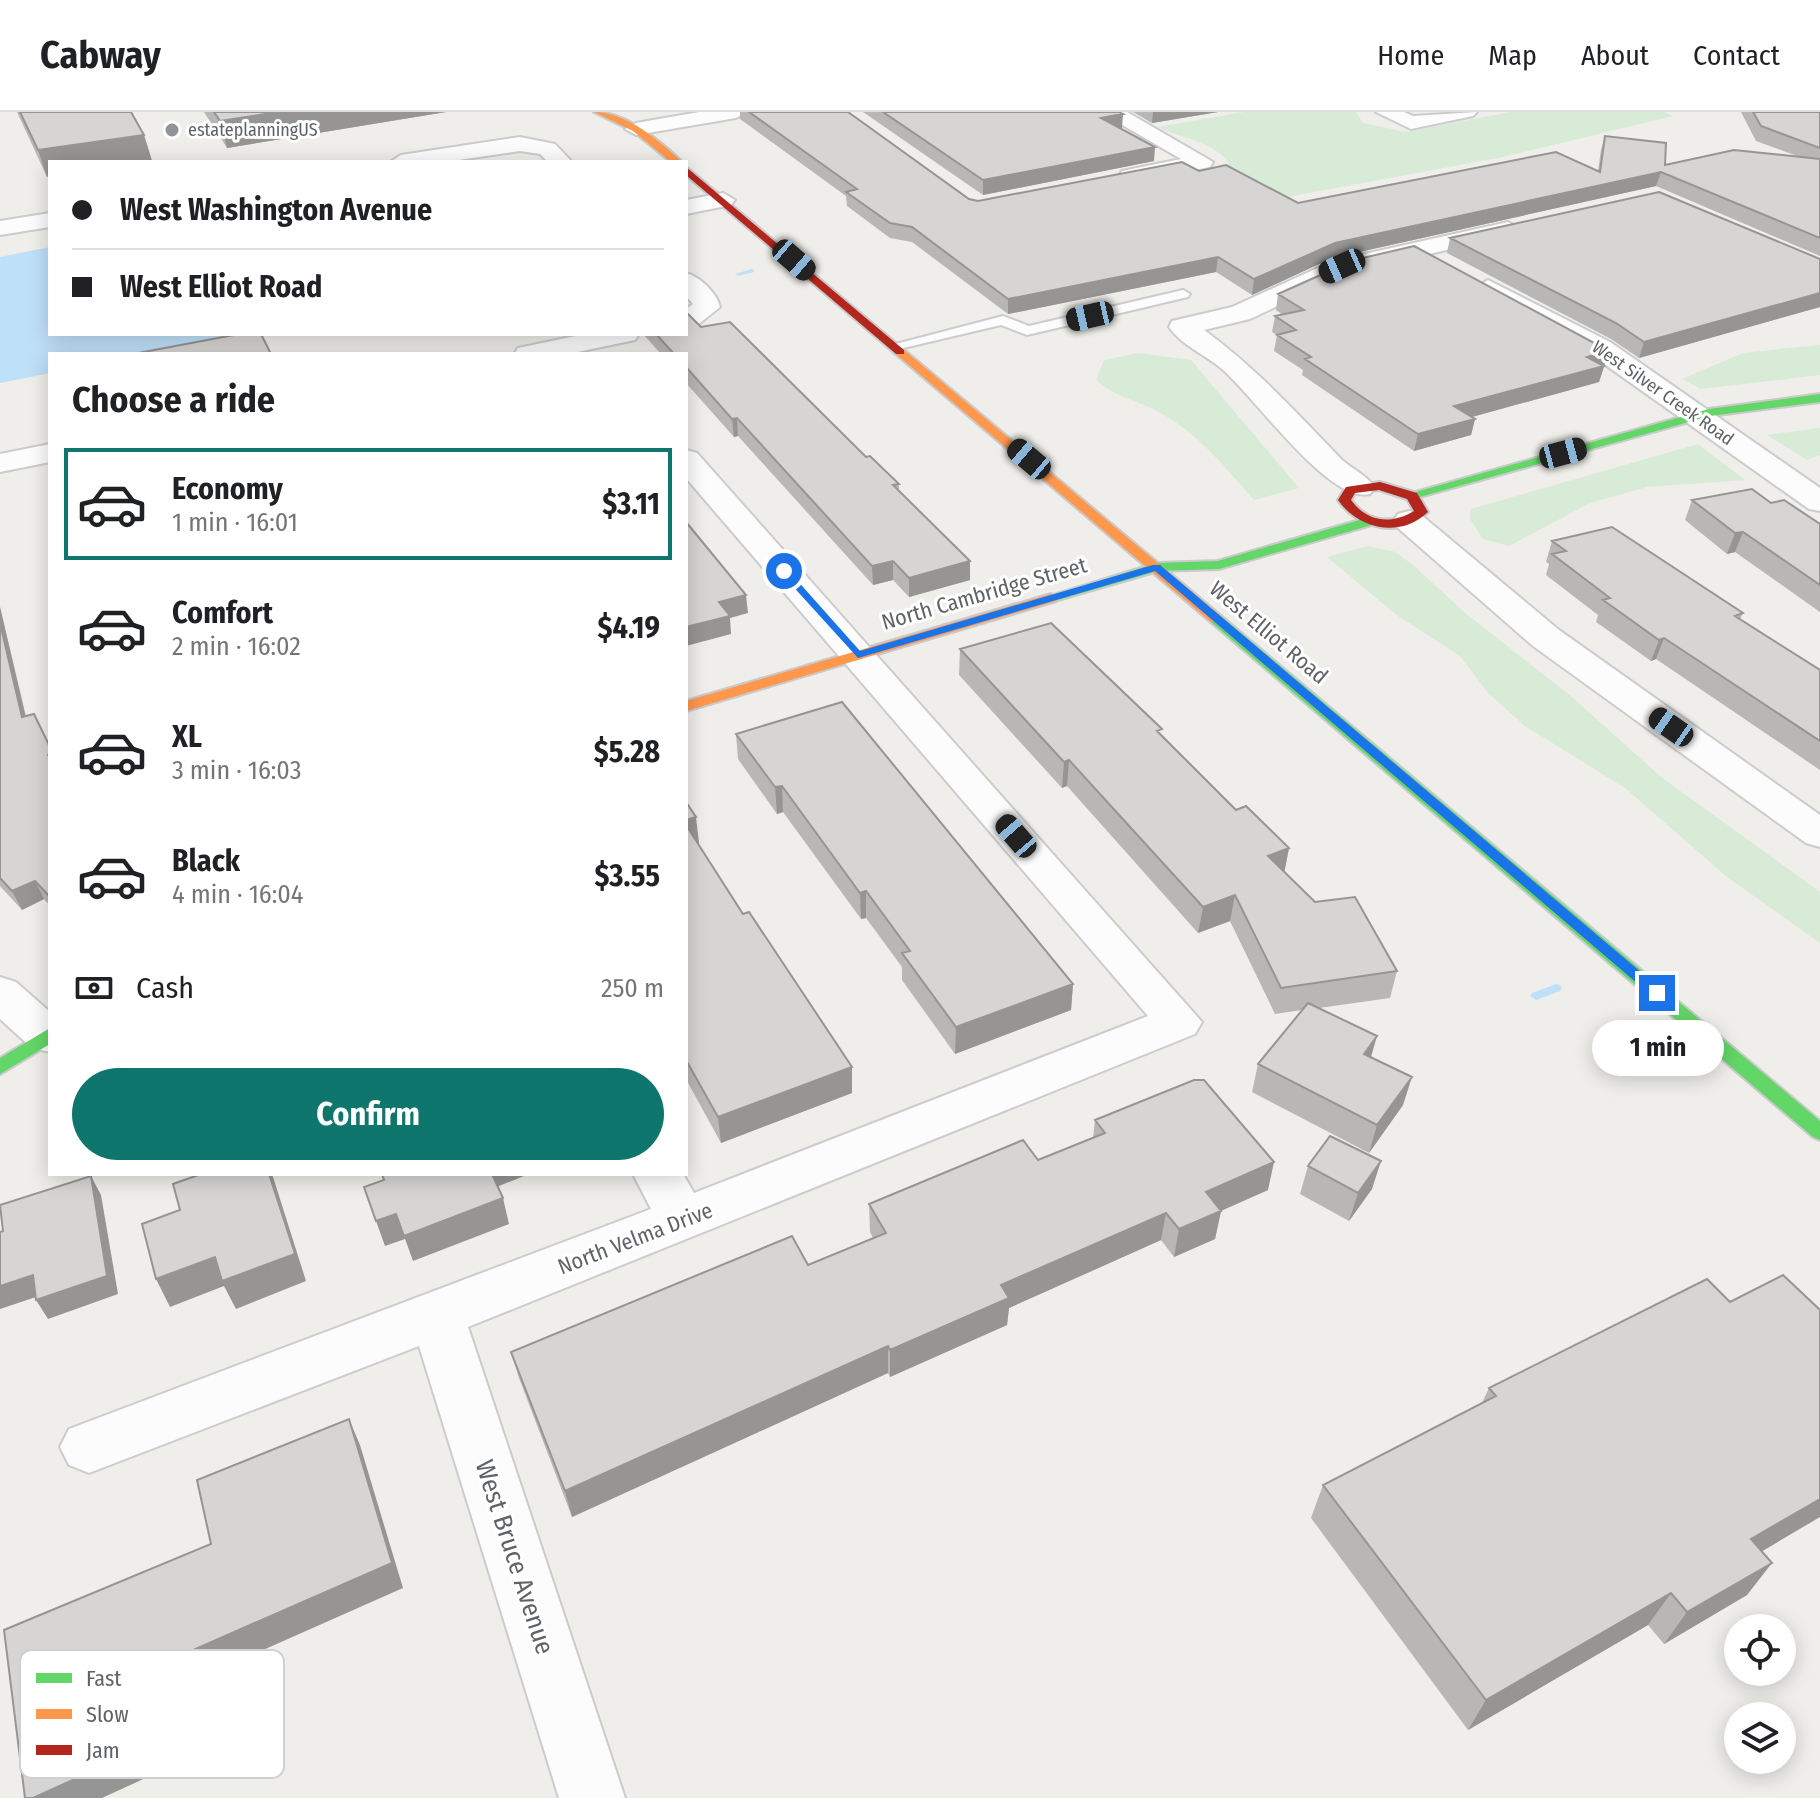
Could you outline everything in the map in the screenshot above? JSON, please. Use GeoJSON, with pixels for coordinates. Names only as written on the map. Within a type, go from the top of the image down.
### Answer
{"type":"FeatureCollection","features":[{"type":"Feature","properties":{"kind":"main road"},"geometry":{"type":"LineString","coordinates":[[598,112],[607,119],[634,120],[675,160]]}},
{"type":"Feature","properties":{"kind":"main road","name":"West Elliot Road"},"geometry":{"type":"LineString","coordinates":[[688,172],[705,192],[895,346],[1820,1132]]}},
{"type":"Feature","properties":{"kind":"main road"},"geometry":{"type":"LineString","coordinates":[[1157,567],[1219,565],[1370,521],[1699,416],[1820,398]]}},
{"type":"Feature","properties":{"kind":"main road"},"geometry":{"type":"LineString","coordinates":[[1320,508],[1351,494],[1392,487],[1410,508]]}},
{"type":"Feature","properties":{"kind":"main road"},"geometry":{"type":"LineString","coordinates":[[1351,494],[1351,512],[1370,521]]}},
{"type":"Feature","properties":{"kind":"main road"},"geometry":{"type":"LineString","coordinates":[[1157,567],[1193,545]]}},
{"type":"Feature","properties":{"kind":"main road","name":"North Cambridge Street"},"geometry":{"type":"LineString","coordinates":[[688,705],[1157,567]]}},
{"type":"Feature","properties":{"kind":"main road"},"geometry":{"type":"LineString","coordinates":[[0,1067],[48,1036]]}},
{"type":"Feature","properties":{"kind":"street"},"geometry":{"type":"LineString","coordinates":[[634,120],[736,112]]}},
{"type":"Feature","properties":{"kind":"street"},"geometry":{"type":"LineString","coordinates":[[1111,112],[1202,162],[1112,179]]}},
{"type":"Feature","properties":{"kind":"street"},"geometry":{"type":"LineString","coordinates":[[1387,112],[1411,123],[1466,112]]}},
{"type":"Feature","properties":{"kind":"street"},"geometry":{"type":"LineString","coordinates":[[414,160],[520,144],[547,149],[559,160]]}},
{"type":"Feature","properties":{"kind":"street"},"geometry":{"type":"LineString","coordinates":[[688,205],[705,192]]}},
{"type":"Feature","properties":{"kind":"street"},"geometry":{"type":"LineString","coordinates":[[0,228],[48,220]]}},
{"type":"Feature","properties":{"kind":"street"},"geometry":{"type":"LineString","coordinates":[[1351,494],[1335,470],[1233,364],[1182,327],[1241,313],[1342,266],[1536,223]]}},
{"type":"Feature","properties":{"kind":"street","name":"West Silver Creek Road"},"geometry":{"type":"LineString","coordinates":[[1415,250],[1589,342],[1820,502]]}},
{"type":"Feature","properties":{"kind":"street"},"geometry":{"type":"LineString","coordinates":[[688,283],[706,301],[707,307],[688,320]]}},
{"type":"Feature","properties":{"kind":"street"},"geometry":{"type":"LineString","coordinates":[[538,352],[615,336]]}},
{"type":"Feature","properties":{"kind":"street"},"geometry":{"type":"LineString","coordinates":[[0,463],[48,453]]}},
{"type":"Feature","properties":{"kind":"street"},"geometry":{"type":"LineString","coordinates":[[688,461],[858,655]]}},
{"type":"Feature","properties":{"kind":"street"},"geometry":{"type":"LineString","coordinates":[[1410,508],[1546,638],[1820,834]]}},
{"type":"Feature","properties":{"kind":"street","name":"North Velma Drive"},"geometry":{"type":"LineString","coordinates":[[89,1447],[437,1316],[1179,1022],[858,655]]}},
{"type":"Feature","properties":{"kind":"street"},"geometry":{"type":"LineString","coordinates":[[0,993],[48,1034]]}},
{"type":"Feature","properties":{"kind":"street"},"geometry":{"type":"LineString","coordinates":[[659,1176],[682,1219]]}},
{"type":"Feature","properties":{"kind":"street","name":"West Bruce Avenue"},"geometry":{"type":"LineString","coordinates":[[437,1316],[592,1798]]}},
{"type":"Feature","properties":{"kind":"lane"},"geometry":{"type":"LineString","coordinates":[[895,346],[1003,320],[1027,331],[1183,294]]}},
{"type":"Feature","properties":{"kind":"green space"},"geometry":{"type":"Polygon","coordinates":[[[1244,112],[1356,112],[1363,123],[1406,132],[1511,112],[1664,112],[1673,116],[1503,157],[1271,200],[1221,172],[1229,163],[1215,150],[1158,127],[1244,112]]]}},
{"type":"Feature","properties":{"kind":"green space"},"geometry":{"type":"Polygon","coordinates":[[[1820,345],[1820,375],[1701,389],[1682,379],[1743,353],[1820,345]]]}},
{"type":"Feature","properties":{"kind":"green space"},"geometry":{"type":"Polygon","coordinates":[[[1138,353],[1191,360],[1299,488],[1254,500],[1210,451],[1185,429],[1157,411],[1118,395],[1096,380],[1104,360],[1138,353]]]}},
{"type":"Feature","properties":{"kind":"green space"},"geometry":{"type":"Polygon","coordinates":[[[1820,428],[1820,455],[1807,460],[1767,435],[1820,428]]]}},
{"type":"Feature","properties":{"kind":"green space"},"geometry":{"type":"Polygon","coordinates":[[[1698,444],[1745,480],[1647,487],[1590,503],[1509,546],[1483,539],[1470,519],[1471,509],[1698,444]]]}},
{"type":"Feature","properties":{"kind":"green space"},"geometry":{"type":"Polygon","coordinates":[[[1368,546],[1395,552],[1412,564],[1464,612],[1572,697],[1661,777],[1820,892],[1820,943],[1727,877],[1625,788],[1525,726],[1488,693],[1460,656],[1398,616],[1327,557],[1368,546]]]}},
{"type":"Feature","properties":{"kind":"water"},"geometry":{"type":"Polygon","coordinates":[[[48,247],[48,336],[246,336],[162,352],[48,352],[48,373],[0,383],[0,257],[48,247]]]}},
{"type":"Feature","properties":{"kind":"building"},"geometry":{"type":"Polygon","coordinates":[[[20,112],[131,112],[144,135],[38,150],[20,112]]]}},
{"type":"Feature","properties":{"kind":"building"},"geometry":{"type":"Polygon","coordinates":[[[214,112],[278,112],[220,121],[214,112]]]}},
{"type":"Feature","properties":{"kind":"building"},"geometry":{"type":"Polygon","coordinates":[[[749,112],[848,112],[969,199],[978,201],[1182,162],[1199,171],[1226,165],[1298,203],[1556,152],[1600,172],[1605,136],[1666,143],[1665,165],[1734,150],[1820,159],[1820,238],[1661,172],[1335,243],[1254,279],[1218,257],[1008,299],[912,227],[890,223],[846,192],[857,189],[749,112]]]}},
{"type":"Feature","properties":{"kind":"building"},"geometry":{"type":"Polygon","coordinates":[[[883,112],[1119,112],[1123,114],[1101,118],[1155,147],[983,180],[883,112]]]}},
{"type":"Feature","properties":{"kind":"building"},"geometry":{"type":"Polygon","coordinates":[[[1753,112],[1820,112],[1820,148],[1761,126],[1753,112]]]}},
{"type":"Feature","properties":{"kind":"building"},"geometry":{"type":"Polygon","coordinates":[[[1659,192],[1820,259],[1820,293],[1644,342],[1616,323],[1450,238],[1659,192]]]}},
{"type":"Feature","properties":{"kind":"building"},"geometry":{"type":"Polygon","coordinates":[[[1414,246],[1609,351],[1587,357],[1604,366],[1454,406],[1475,419],[1418,434],[1305,359],[1311,357],[1277,335],[1296,330],[1275,316],[1304,310],[1278,294],[1354,260],[1414,246]]]}},
{"type":"Feature","properties":{"kind":"building"},"geometry":{"type":"Polygon","coordinates":[[[688,314],[701,327],[730,322],[866,457],[870,456],[899,484],[893,485],[970,561],[909,578],[893,561],[872,566],[737,418],[732,419],[688,369],[688,352],[672,352],[658,336],[688,336],[688,314]]]}},
{"type":"Feature","properties":{"kind":"building"},"geometry":{"type":"Polygon","coordinates":[[[228,336],[262,336],[270,352],[144,352],[228,336]]]}},
{"type":"Feature","properties":{"kind":"building"},"geometry":{"type":"Polygon","coordinates":[[[1752,489],[1771,503],[1784,500],[1820,524],[1820,585],[1743,532],[1735,533],[1692,500],[1752,489]]]}},
{"type":"Feature","properties":{"kind":"building"},"geometry":{"type":"Polygon","coordinates":[[[688,524],[746,595],[719,602],[730,616],[688,626],[688,524]]]}},
{"type":"Feature","properties":{"kind":"building"},"geometry":{"type":"Polygon","coordinates":[[[1612,527],[1743,613],[1735,616],[1820,670],[1820,741],[1664,638],[1659,640],[1603,600],[1610,598],[1552,554],[1566,551],[1552,541],[1612,527]]]}},
{"type":"Feature","properties":{"kind":"building"},"geometry":{"type":"Polygon","coordinates":[[[0,623],[22,717],[34,714],[48,743],[48,895],[35,881],[12,891],[0,878],[0,623]]]}},
{"type":"Feature","properties":{"kind":"building"},"geometry":{"type":"Polygon","coordinates":[[[1051,623],[1162,729],[1157,731],[1236,810],[1246,806],[1289,848],[1268,856],[1315,902],[1355,897],[1397,971],[1281,988],[1235,895],[1203,907],[1069,760],[1064,762],[960,649],[1051,623]]]}},
{"type":"Feature","properties":{"kind":"building"},"geometry":{"type":"Polygon","coordinates":[[[842,702],[1073,984],[956,1027],[902,953],[910,951],[866,891],[860,893],[782,786],[775,787],[736,734],[842,702]]]}},
{"type":"Feature","properties":{"kind":"building"},"geometry":{"type":"Polygon","coordinates":[[[688,805],[696,817],[688,819],[688,805]]]}},
{"type":"Feature","properties":{"kind":"building"},"geometry":{"type":"Polygon","coordinates":[[[688,828],[743,914],[749,912],[852,1067],[718,1117],[688,1064],[688,828]]]}},
{"type":"Feature","properties":{"kind":"building"},"geometry":{"type":"Polygon","coordinates":[[[1308,1003],[1377,1036],[1364,1054],[1412,1077],[1377,1125],[1258,1064],[1308,1003]]]}},
{"type":"Feature","properties":{"kind":"building"},"geometry":{"type":"Polygon","coordinates":[[[1194,1080],[1204,1080],[1274,1162],[1206,1192],[1221,1211],[1179,1229],[1166,1213],[1001,1285],[1009,1298],[890,1350],[888,1346],[565,1491],[511,1352],[792,1236],[808,1265],[886,1233],[869,1204],[1023,1140],[1038,1160],[1105,1133],[1095,1120],[1194,1080]]]}},
{"type":"Feature","properties":{"kind":"building"},"geometry":{"type":"Polygon","coordinates":[[[1330,1136],[1381,1161],[1358,1193],[1308,1166],[1330,1136]]]}},
{"type":"Feature","properties":{"kind":"building"},"geometry":{"type":"Polygon","coordinates":[[[91,1176],[107,1276],[36,1300],[33,1275],[0,1286],[0,1232],[3,1231],[0,1205],[91,1176]]]}},
{"type":"Feature","properties":{"kind":"building"},"geometry":{"type":"Polygon","coordinates":[[[195,1176],[270,1176],[295,1254],[222,1281],[215,1257],[156,1279],[142,1224],[180,1210],[173,1184],[195,1176]]]}},
{"type":"Feature","properties":{"kind":"building"},"geometry":{"type":"Polygon","coordinates":[[[383,1176],[493,1176],[503,1198],[404,1236],[396,1214],[376,1221],[364,1187],[384,1180],[383,1176]]]}},
{"type":"Feature","properties":{"kind":"building"},"geometry":{"type":"Polygon","coordinates":[[[1783,1275],[1820,1310],[1820,1499],[1751,1539],[1772,1563],[1687,1612],[1671,1593],[1486,1700],[1323,1485],[1496,1396],[1489,1388],[1707,1279],[1730,1302],[1783,1275]]]}},
{"type":"Feature","properties":{"kind":"building"},"geometry":{"type":"Polygon","coordinates":[[[349,1419],[392,1563],[193,1650],[20,1650],[20,1758],[4,1630],[211,1544],[197,1480],[349,1419]]]}},
{"type":"Feature","properties":{"kind":"building"},"geometry":{"type":"Polygon","coordinates":[[[22,1778],[77,1778],[33,1798],[25,1798],[22,1778]]]}},
{"type":"Feature","properties":{"kind":"waterway"},"geometry":{"type":"LineString","coordinates":[[738,274],[752,271]]}},
{"type":"Feature","properties":{"kind":"waterway"},"geometry":{"type":"LineString","coordinates":[[1536,996],[1556,988]]}},
{"type":"Feature","properties":{"kind":"traffic: fast"},"geometry":{"type":"LineString","coordinates":[[1411,495],[1709,413],[1820,398]]}},
{"type":"Feature","properties":{"kind":"traffic: fast"},"geometry":{"type":"LineString","coordinates":[[1051,598],[1157,567],[1219,565],[1370,521]]}},
{"type":"Feature","properties":{"kind":"traffic: fast"},"geometry":{"type":"LineString","coordinates":[[1216,619],[1820,1132]]}},
{"type":"Feature","properties":{"kind":"traffic: fast"},"geometry":{"type":"LineString","coordinates":[[0,1067],[48,1036]]}},
{"type":"Feature","properties":{"kind":"traffic: slow"},"geometry":{"type":"LineString","coordinates":[[598,112],[636,129],[675,160]]}},
{"type":"Feature","properties":{"kind":"traffic: slow"},"geometry":{"type":"LineString","coordinates":[[900,352],[1216,619]]}},
{"type":"Feature","properties":{"kind":"traffic: slow"},"geometry":{"type":"LineString","coordinates":[[688,705],[1051,598]]}},
{"type":"Feature","properties":{"kind":"traffic: jam"},"geometry":{"type":"LineString","coordinates":[[688,172],[900,352]]}},
{"type":"Feature","properties":{"kind":"traffic: jam"},"geometry":{"type":"LineString","coordinates":[[1380,486],[1412,496],[1421,512],[1401,522],[1380,524],[1359,516],[1344,500],[1351,490],[1380,486]]}},
{"type":"Feature","properties":{"kind":"place","name":"estateplanningUS"},"geometry":{"type":"Point","coordinates":[172,130]}},
{"type":"Feature","properties":{"kind":"route"},"geometry":{"type":"LineString","coordinates":[[784,571],[858,655],[1157,567],[1657,993]]}}]}
